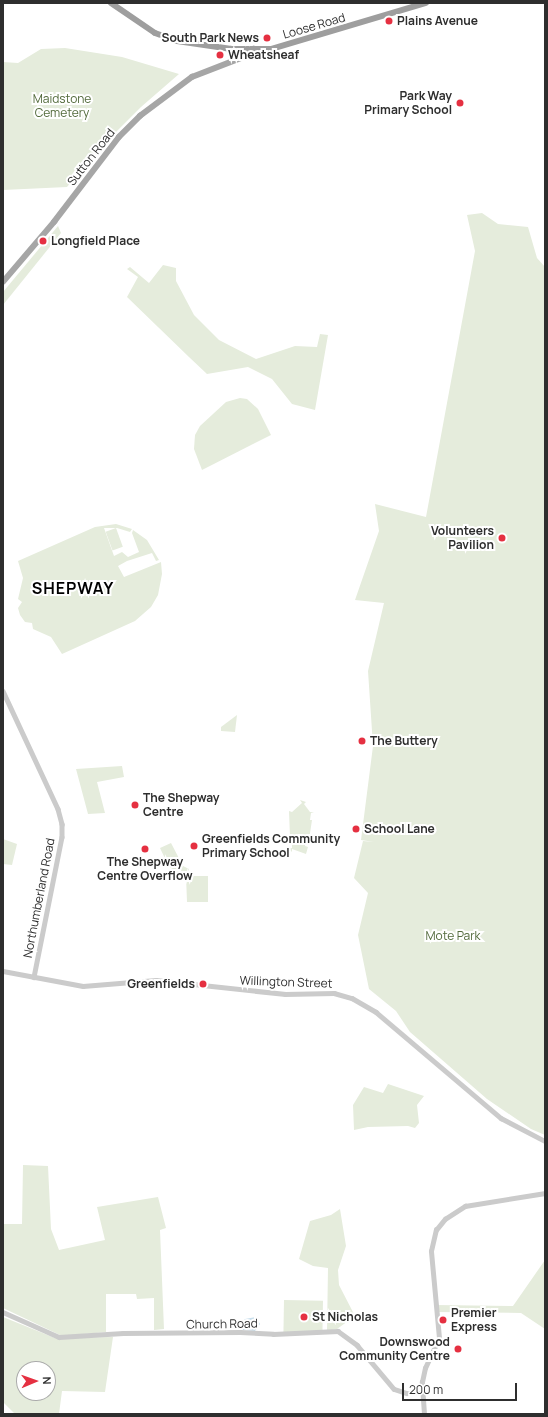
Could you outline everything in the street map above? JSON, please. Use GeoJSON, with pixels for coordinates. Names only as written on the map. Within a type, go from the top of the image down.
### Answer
{"type":"FeatureCollection","features":[{"type":"Feature","properties":{"kind":"highway","name":"Loose Road"},"geometry":{"type":"LineString","coordinates":[[111,3],[144,27],[164,37],[231,49],[276,49]]}},
{"type":"Feature","properties":{"kind":"highway","name":"Loose Road"},"geometry":{"type":"LineString","coordinates":[[231,49],[240,57],[276,49],[426,3]]}},
{"type":"Feature","properties":{"kind":"main road","name":"Sutton Road"},"geometry":{"type":"LineString","coordinates":[[3,282],[54,222],[119,137],[179,85],[256,48]]}},
{"type":"Feature","properties":{"kind":"street","name":"Northumberland Road"},"geometry":{"type":"LineString","coordinates":[[3,691],[58,809],[62,824],[62,837],[34,977]]}},
{"type":"Feature","properties":{"kind":"street","name":"Willington Street"},"geometry":{"type":"LineString","coordinates":[[3,970],[83,986],[156,980],[285,994],[334,993],[352,998],[376,1012],[501,1118],[545,1141]]}},
{"type":"Feature","properties":{"kind":"street"},"geometry":{"type":"LineString","coordinates":[[424,1414],[421,1393],[425,1368],[439,1338],[431,1251],[440,1225],[454,1211],[465,1206],[545,1193]]}},
{"type":"Feature","properties":{"kind":"street","name":"Church Road"},"geometry":{"type":"LineString","coordinates":[[3,1312],[59,1337],[123,1333],[240,1332],[273,1334],[338,1331],[357,1345],[394,1389],[406,1393],[421,1393]]}},
{"type":"Feature","properties":{"kind":"green space","name":"Maidstone Cemetery"},"geometry":{"type":"Polygon","coordinates":[[[65,48],[122,57],[179,74],[141,107],[91,157],[67,187],[3,190],[3,62],[18,63],[41,49],[65,48]]]}},
{"type":"Feature","properties":{"kind":"green space","name":"Mote Park"},"geometry":{"type":"Polygon","coordinates":[[[482,213],[498,224],[528,227],[537,258],[545,267],[545,1135],[531,1129],[487,1099],[410,1032],[396,1011],[369,989],[358,935],[368,893],[354,878],[363,841],[374,842],[361,840],[373,746],[368,671],[384,603],[355,600],[379,531],[375,504],[426,517],[475,251],[467,215],[482,213]]]}},
{"type":"Feature","properties":{"kind":"green space"},"geometry":{"type":"Polygon","coordinates":[[[58,226],[61,233],[3,305],[3,292],[58,226]]]}},
{"type":"Feature","properties":{"kind":"green space"},"geometry":{"type":"Polygon","coordinates":[[[163,265],[176,268],[176,281],[194,315],[219,340],[256,359],[295,346],[317,347],[320,334],[328,335],[315,410],[292,404],[272,379],[248,367],[207,374],[189,357],[127,297],[138,277],[127,269],[130,267],[149,283],[163,265]]]}},
{"type":"Feature","properties":{"kind":"green space"},"geometry":{"type":"Polygon","coordinates":[[[240,398],[247,399],[258,409],[271,435],[202,470],[194,449],[195,435],[200,426],[226,402],[240,398]]]}},
{"type":"Feature","properties":{"kind":"green space"},"geometry":{"type":"Polygon","coordinates":[[[116,524],[132,529],[130,532],[117,528],[104,528],[114,556],[122,552],[128,557],[139,552],[132,533],[133,530],[147,540],[159,560],[156,561],[152,553],[127,561],[118,566],[124,577],[161,562],[162,574],[158,595],[151,607],[135,621],[62,654],[51,637],[33,629],[32,623],[25,622],[20,615],[18,608],[22,602],[18,599],[23,578],[18,561],[95,527],[116,524]]]}},
{"type":"Feature","properties":{"kind":"green space"},"geometry":{"type":"Polygon","coordinates":[[[116,528],[123,547],[113,551],[106,532],[116,528]]]}},
{"type":"Feature","properties":{"kind":"green space"},"geometry":{"type":"Polygon","coordinates":[[[237,715],[235,732],[221,731],[221,727],[237,715]]]}},
{"type":"Feature","properties":{"kind":"green space"},"geometry":{"type":"Polygon","coordinates":[[[122,766],[124,777],[97,782],[105,813],[88,814],[76,769],[122,766]]]}},
{"type":"Feature","properties":{"kind":"green space"},"geometry":{"type":"Polygon","coordinates":[[[300,800],[306,802],[304,804],[310,812],[314,812],[311,813],[310,820],[312,820],[309,840],[306,840],[305,846],[308,847],[306,854],[292,849],[292,852],[288,848],[292,848],[289,811],[292,812],[302,803],[300,800]]]}},
{"type":"Feature","properties":{"kind":"green space"},"geometry":{"type":"Polygon","coordinates":[[[3,839],[17,844],[12,865],[3,864],[3,839]]]}},
{"type":"Feature","properties":{"kind":"green space"},"geometry":{"type":"Polygon","coordinates":[[[171,843],[183,866],[189,869],[188,876],[208,876],[208,902],[187,902],[186,876],[169,867],[160,848],[171,843]]]}},
{"type":"Feature","properties":{"kind":"green space"},"geometry":{"type":"Polygon","coordinates":[[[388,1084],[424,1096],[417,1105],[419,1123],[415,1128],[408,1126],[368,1127],[354,1130],[353,1105],[364,1087],[383,1093],[388,1084]]]}},
{"type":"Feature","properties":{"kind":"green space"},"geometry":{"type":"Polygon","coordinates":[[[23,1165],[48,1166],[51,1229],[59,1250],[105,1240],[97,1207],[158,1197],[166,1228],[160,1230],[164,1329],[154,1330],[154,1298],[137,1299],[136,1294],[106,1294],[106,1332],[62,1336],[3,1308],[3,1224],[22,1224],[23,1165]]]}},
{"type":"Feature","properties":{"kind":"green space"},"geometry":{"type":"Polygon","coordinates":[[[340,1209],[346,1246],[338,1270],[339,1285],[355,1316],[337,1329],[327,1331],[328,1268],[313,1266],[299,1259],[310,1221],[331,1215],[340,1209]]]}},
{"type":"Feature","properties":{"kind":"green space"},"geometry":{"type":"Polygon","coordinates":[[[545,1260],[545,1329],[521,1313],[437,1312],[436,1305],[513,1306],[545,1260]]]}},
{"type":"Feature","properties":{"kind":"green space"},"geometry":{"type":"Polygon","coordinates":[[[284,1300],[323,1301],[322,1333],[283,1332],[284,1300]]]}},
{"type":"Feature","properties":{"kind":"green space"},"geometry":{"type":"Polygon","coordinates":[[[3,1317],[55,1338],[113,1337],[105,1392],[62,1391],[59,1414],[15,1414],[3,1402],[3,1317]]]}},
{"type":"Feature","properties":{"kind":"water"},"geometry":{"type":"Polygon","coordinates":[[[256,1317],[260,1324],[255,1331],[243,1330],[241,1324],[245,1319],[256,1317]]]}},
{"type":"Feature","properties":{"kind":"place","name":"Plains Avenue"},"geometry":{"type":"Point","coordinates":[389,21]}},
{"type":"Feature","properties":{"kind":"place","name":"South Park News"},"geometry":{"type":"Point","coordinates":[267,38]}},
{"type":"Feature","properties":{"kind":"place","name":"Wheatsheaf"},"geometry":{"type":"Point","coordinates":[220,55]}},
{"type":"Feature","properties":{"kind":"place","name":"Park Way Primary School"},"geometry":{"type":"Point","coordinates":[460,103]}},
{"type":"Feature","properties":{"kind":"place","name":"Longfield Place"},"geometry":{"type":"Point","coordinates":[43,241]}},
{"type":"Feature","properties":{"kind":"place","name":"Volunteers Pavilion"},"geometry":{"type":"Point","coordinates":[502,538]}},
{"type":"Feature","properties":{"kind":"place","name":"The Buttery"},"geometry":{"type":"Point","coordinates":[362,741]}},
{"type":"Feature","properties":{"kind":"place","name":"The Shepway Centre"},"geometry":{"type":"Point","coordinates":[135,805]}},
{"type":"Feature","properties":{"kind":"place","name":"School Lane"},"geometry":{"type":"Point","coordinates":[356,829]}},
{"type":"Feature","properties":{"kind":"place","name":"Greenfields Community Primary School"},"geometry":{"type":"Point","coordinates":[194,846]}},
{"type":"Feature","properties":{"kind":"place","name":"The Shepway Centre Overflow"},"geometry":{"type":"Point","coordinates":[145,849]}},
{"type":"Feature","properties":{"kind":"place","name":"Greenfields"},"geometry":{"type":"Point","coordinates":[203,984]}},
{"type":"Feature","properties":{"kind":"place","name":"St Nicholas"},"geometry":{"type":"Point","coordinates":[304,1317]}},
{"type":"Feature","properties":{"kind":"place","name":"Premier Express"},"geometry":{"type":"Point","coordinates":[443,1320]}},
{"type":"Feature","properties":{"kind":"place","name":"Downswood Community Centre"},"geometry":{"type":"Point","coordinates":[458,1349]}},
{"type":"Feature","properties":{"kind":"district","name":"SHEPWAY"},"geometry":{"type":"Point","coordinates":[73,588]}}]}
